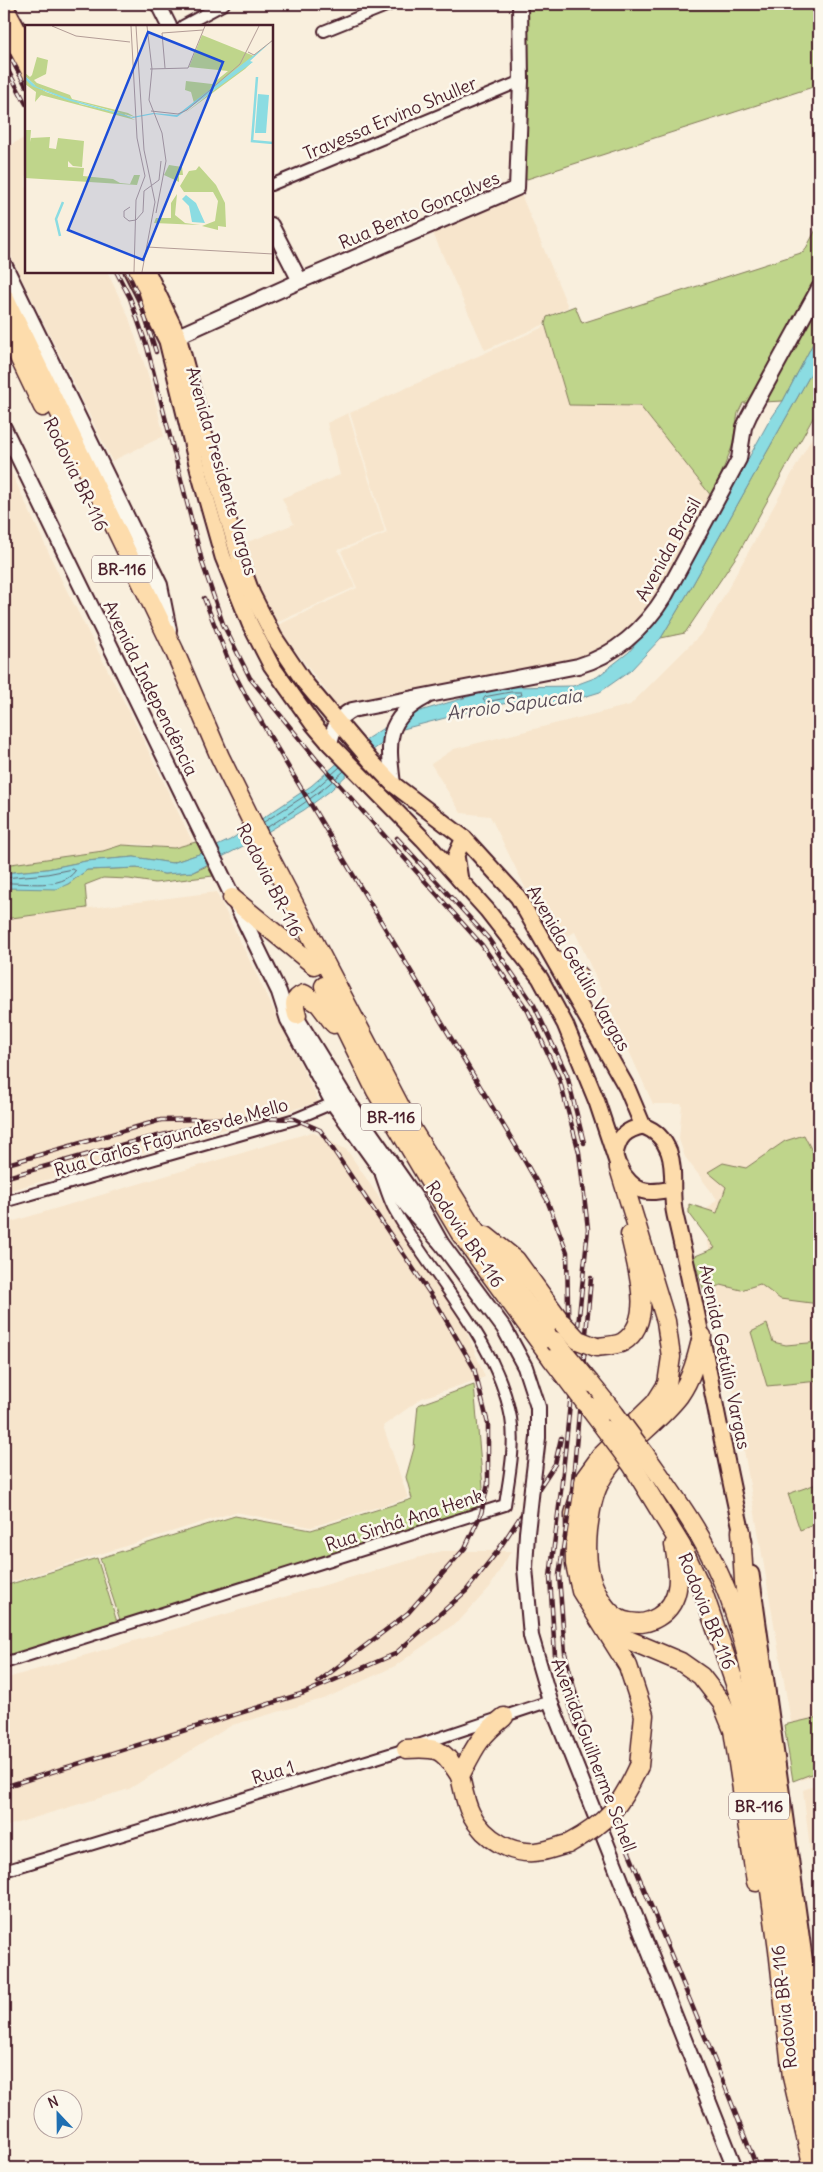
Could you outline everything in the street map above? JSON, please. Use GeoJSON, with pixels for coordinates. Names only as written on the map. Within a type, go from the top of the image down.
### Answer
{"type":"FeatureCollection","features":[{"type":"Feature","properties":{"kind":"highway","name":"Rodovia BR-116"},"geometry":{"type":"LineString","coordinates":[[4,297],[174,650],[220,757],[240,810]]}},
{"type":"Feature","properties":{"kind":"highway","name":"Rodovia BR-116"},"geometry":{"type":"LineString","coordinates":[[4,326],[240,810],[413,1131],[469,1221],[525,1302],[615,1414],[638,1459],[655,1504],[682,1547],[702,1589],[740,1698],[751,1751],[778,1949],[792,2077],[813,2168]]}},
{"type":"Feature","properties":{"kind":"highway","name":"Rodovia BR-116"},"geometry":{"type":"LineString","coordinates":[[263,854],[363,1065],[460,1233],[605,1429],[638,1459],[700,1536],[721,1578],[737,1621],[756,1699],[776,1830],[800,2035],[819,2133]]}},
{"type":"Feature","properties":{"kind":"highway","name":"BR-116"},"geometry":{"type":"LineString","coordinates":[[232,898],[314,965]]}},
{"type":"Feature","properties":{"kind":"highway"},"geometry":{"type":"LineString","coordinates":[[297,1015],[294,1006],[298,997],[304,994],[311,997],[319,1004],[363,1065]]}},
{"type":"Feature","properties":{"kind":"highway","name":"BR-116"},"geometry":{"type":"LineString","coordinates":[[469,1221],[516,1260],[562,1323],[578,1340],[596,1347],[622,1342],[638,1326],[642,1297],[617,1161]]}},
{"type":"Feature","properties":{"kind":"highway"},"geometry":{"type":"LineString","coordinates":[[406,1749],[431,1748],[447,1755],[460,1776],[470,1812],[484,1833],[500,1844],[519,1851],[541,1852],[568,1844],[592,1830],[607,1818],[626,1794],[639,1766],[644,1715],[628,1666],[581,1591],[575,1564],[574,1514],[585,1478],[601,1456],[655,1403],[667,1384],[671,1357],[666,1321],[617,1161]]}},
{"type":"Feature","properties":{"kind":"highway","name":"BR-116"},"geometry":{"type":"LineString","coordinates":[[655,1504],[674,1542],[679,1572],[676,1596],[665,1613],[647,1624],[626,1622],[604,1609],[592,1585],[586,1548],[591,1512],[598,1484],[610,1465],[680,1395],[695,1365],[702,1336]]}},
{"type":"Feature","properties":{"kind":"highway","name":"BR-116"},"geometry":{"type":"LineString","coordinates":[[742,1531],[756,1699]]}},
{"type":"Feature","properties":{"kind":"highway","name":"BR-116"},"geometry":{"type":"LineString","coordinates":[[607,1631],[681,1662],[701,1676],[722,1703],[733,1730],[778,2040],[792,2077]]}},
{"type":"Feature","properties":{"kind":"highway"},"geometry":{"type":"LineString","coordinates":[[460,1776],[474,1746],[484,1734],[504,1717]]}},
{"type":"Feature","properties":{"kind":"highway","name":"BR-116"},"geometry":{"type":"LineString","coordinates":[[784,1908],[801,1936]]}},
{"type":"Feature","properties":{"kind":"main road"},"geometry":{"type":"LineString","coordinates":[[4,4],[25,43]]}},
{"type":"Feature","properties":{"kind":"main road"},"geometry":{"type":"LineString","coordinates":[[158,4],[168,25]]}},
{"type":"Feature","properties":{"kind":"main road","name":"Rua Bento Gonçalves"},"geometry":{"type":"LineString","coordinates":[[173,338],[517,188],[522,81],[520,4]]}},
{"type":"Feature","properties":{"kind":"main road"},"geometry":{"type":"LineString","coordinates":[[4,29],[25,69]]}},
{"type":"Feature","properties":{"kind":"main road"},"geometry":{"type":"LineString","coordinates":[[272,227],[300,281]]}},
{"type":"Feature","properties":{"kind":"main road","name":"Rodovia BR-116"},"geometry":{"type":"LineString","coordinates":[[4,264],[160,585],[174,650]]}},
{"type":"Feature","properties":{"kind":"main road","name":"Avenida Presidente Vargas"},"geometry":{"type":"LineString","coordinates":[[133,272],[173,338]]}},
{"type":"Feature","properties":{"kind":"main road","name":"Avenida Presidente Vargas"},"geometry":{"type":"LineString","coordinates":[[147,272],[173,338],[208,477],[223,557],[259,644],[270,665],[313,724],[356,772],[423,839],[461,882]]}},
{"type":"Feature","properties":{"kind":"main road","name":"Avenida Brasil"},"geometry":{"type":"LineString","coordinates":[[342,727],[344,713],[352,710],[594,661],[625,643],[640,630],[666,594],[739,459],[744,426],[819,288]]}},
{"type":"Feature","properties":{"kind":"main road","name":"Avenida Independência"},"geometry":{"type":"LineString","coordinates":[[4,428],[213,857]]}},
{"type":"Feature","properties":{"kind":"main road","name":"Avenida Presidente Vargas"},"geometry":{"type":"LineString","coordinates":[[208,477],[252,594],[274,637],[305,683],[370,760]]}},
{"type":"Feature","properties":{"kind":"main road"},"geometry":{"type":"LineString","coordinates":[[259,644],[274,637]]}},
{"type":"Feature","properties":{"kind":"main road","name":"Avenida Brasil"},"geometry":{"type":"LineString","coordinates":[[393,784],[389,748],[390,737],[400,718],[414,704],[434,693]]}},
{"type":"Feature","properties":{"kind":"main road"},"geometry":{"type":"LineString","coordinates":[[331,745],[342,727]]}},
{"type":"Feature","properties":{"kind":"main road","name":"Avenida Getúlio Vargas"},"geometry":{"type":"LineString","coordinates":[[370,760],[393,784],[464,838],[478,851],[518,897],[627,1088],[643,1126],[653,1129],[668,1151],[672,1168],[673,1208],[702,1336],[752,1580],[801,1936],[814,1995],[819,2065]]}},
{"type":"Feature","properties":{"kind":"main road"},"geometry":{"type":"LineString","coordinates":[[464,838],[456,855],[461,882],[487,910],[540,978],[565,1024],[597,1102],[624,1176],[635,1187],[650,1193],[672,1189]]}},
{"type":"Feature","properties":{"kind":"main road","name":"Avenida Guilherme Schell"},"geometry":{"type":"LineString","coordinates":[[213,857],[279,992],[288,1020],[339,1100],[379,1155],[407,1206],[441,1243],[504,1328],[525,1367],[538,1407],[538,1438],[525,1568],[531,1636],[550,1701],[735,2168]]}},
{"type":"Feature","properties":{"kind":"main road"},"geometry":{"type":"LineString","coordinates":[[552,957],[580,975]]}},
{"type":"Feature","properties":{"kind":"main road","name":"Avenida Guilherme Schell"},"geometry":{"type":"LineString","coordinates":[[279,992],[297,1015],[339,1100]]}},
{"type":"Feature","properties":{"kind":"main road"},"geometry":{"type":"LineString","coordinates":[[617,1161],[618,1140],[624,1133],[643,1126]]}},
{"type":"Feature","properties":{"kind":"street"},"geometry":{"type":"LineString","coordinates":[[185,25],[224,4]]}},
{"type":"Feature","properties":{"kind":"street"},"geometry":{"type":"LineString","coordinates":[[324,31],[391,4]]}},
{"type":"Feature","properties":{"kind":"street","name":"Travessa Ervino Shuller"},"geometry":{"type":"LineString","coordinates":[[272,185],[522,81]]}},
{"type":"Feature","properties":{"kind":"street","name":"Rua Carlos Fagundes de Mello"},"geometry":{"type":"LineString","coordinates":[[4,1202],[295,1119],[339,1100]]}},
{"type":"Feature","properties":{"kind":"street","name":"Rua Sinhá Ana Henk"},"geometry":{"type":"LineString","coordinates":[[4,1663],[505,1505],[512,1461],[511,1418],[498,1376],[477,1335],[393,1206],[379,1155]]}},
{"type":"Feature","properties":{"kind":"street","name":"Rua 1"},"geometry":{"type":"LineString","coordinates":[[4,1871],[406,1749],[550,1701]]}},
{"type":"Feature","properties":{"kind":"shaded area"},"geometry":{"type":"Polygon","coordinates":[[[25,138],[25,272],[107,272],[129,318],[151,384],[164,436],[112,461],[4,242],[4,148],[25,138]]]}},
{"type":"Feature","properties":{"kind":"shaded area"},"geometry":{"type":"Polygon","coordinates":[[[520,192],[568,307],[547,317],[545,324],[485,350],[432,231],[520,192]]]}},
{"type":"Feature","properties":{"kind":"shaded area"},"geometry":{"type":"Polygon","coordinates":[[[546,326],[569,405],[640,406],[712,497],[650,609],[631,631],[599,652],[573,659],[398,694],[339,710],[336,709],[327,692],[276,626],[357,588],[341,551],[387,533],[350,413],[546,326]]]}},
{"type":"Feature","properties":{"kind":"shaded area"},"geometry":{"type":"Polygon","coordinates":[[[348,413],[385,532],[338,550],[355,587],[274,624],[255,586],[240,545],[294,524],[282,498],[340,475],[327,423],[348,413]]]}},
{"type":"Feature","properties":{"kind":"shaded area"},"geometry":{"type":"Polygon","coordinates":[[[819,425],[819,1774],[801,1780],[703,1213],[717,1199],[685,1157],[679,1139],[682,1104],[653,1104],[575,932],[553,944],[490,816],[461,813],[431,764],[454,749],[630,705],[705,630],[819,425]]]}},
{"type":"Feature","properties":{"kind":"shaded area"},"geometry":{"type":"Polygon","coordinates":[[[4,457],[63,583],[138,729],[193,843],[174,848],[135,844],[113,847],[103,851],[4,865],[4,457]]]}},
{"type":"Feature","properties":{"kind":"shaded area"},"geometry":{"type":"Polygon","coordinates":[[[216,892],[319,1102],[4,1192],[4,919],[216,892]]]}},
{"type":"Feature","properties":{"kind":"shaded area"},"geometry":{"type":"Polygon","coordinates":[[[312,1132],[347,1150],[462,1320],[485,1377],[422,1398],[383,1426],[408,1498],[311,1527],[235,1512],[4,1584],[4,1224],[312,1132]]]}},
{"type":"Feature","properties":{"kind":"shaded area"},"geometry":{"type":"Polygon","coordinates":[[[441,1551],[511,1551],[490,1587],[460,1620],[395,1666],[326,1698],[232,1725],[129,1789],[4,1827],[4,1679],[441,1551]]]}},
{"type":"Feature","properties":{"kind":"shaded area"},"geometry":{"type":"Polygon","coordinates":[[[819,1784],[819,1926],[803,1790],[819,1784]]]}},
{"type":"Feature","properties":{"kind":"green space"},"geometry":{"type":"Polygon","coordinates":[[[524,4],[819,4],[819,85],[524,180],[524,4]]]}},
{"type":"Feature","properties":{"kind":"green space"},"geometry":{"type":"Polygon","coordinates":[[[819,224],[819,332],[783,401],[743,403],[738,413],[732,447],[712,497],[640,406],[569,405],[545,324],[547,317],[575,306],[582,323],[804,252],[819,224]]]}},
{"type":"Feature","properties":{"kind":"green space"},"geometry":{"type":"Polygon","coordinates":[[[819,359],[819,407],[738,554],[685,633],[661,638],[689,591],[819,359]]]}},
{"type":"Feature","properties":{"kind":"green space"},"geometry":{"type":"Polygon","coordinates":[[[196,842],[202,853],[172,863],[134,857],[86,861],[47,869],[4,873],[4,865],[103,851],[122,845],[174,848],[196,842]]]}},
{"type":"Feature","properties":{"kind":"green space"},"geometry":{"type":"Polygon","coordinates":[[[207,866],[213,876],[155,883],[103,878],[85,885],[87,908],[4,919],[4,888],[68,884],[87,870],[137,868],[164,874],[193,872],[207,866]]]}},
{"type":"Feature","properties":{"kind":"green space"},"geometry":{"type":"Polygon","coordinates":[[[804,1135],[817,1161],[819,1160],[819,1304],[780,1299],[760,1284],[741,1290],[721,1285],[704,1291],[693,1257],[715,1248],[689,1213],[689,1204],[717,1213],[726,1187],[708,1172],[723,1163],[746,1168],[785,1141],[804,1135]]]}},
{"type":"Feature","properties":{"kind":"green space"},"geometry":{"type":"Polygon","coordinates":[[[767,1324],[773,1342],[786,1345],[819,1342],[819,1381],[767,1386],[751,1332],[767,1324]]]}},
{"type":"Feature","properties":{"kind":"green space"},"geometry":{"type":"Polygon","coordinates":[[[474,1385],[483,1487],[476,1510],[121,1623],[100,1558],[235,1516],[311,1530],[412,1499],[406,1477],[414,1448],[418,1405],[474,1385]]]}},
{"type":"Feature","properties":{"kind":"green space"},"geometry":{"type":"Polygon","coordinates":[[[819,1483],[819,1523],[800,1530],[788,1494],[819,1483]]]}},
{"type":"Feature","properties":{"kind":"green space"},"geometry":{"type":"Polygon","coordinates":[[[97,1558],[118,1625],[4,1659],[4,1586],[97,1558]]]}},
{"type":"Feature","properties":{"kind":"green space"},"geometry":{"type":"Polygon","coordinates":[[[819,1717],[819,1771],[793,1781],[784,1725],[819,1717]]]}},
{"type":"Feature","properties":{"kind":"water"},"geometry":{"type":"Polygon","coordinates":[[[819,332],[819,359],[661,638],[630,671],[600,692],[554,703],[514,702],[491,706],[403,729],[373,750],[330,791],[304,810],[249,843],[193,872],[164,874],[137,868],[87,870],[68,884],[57,889],[4,888],[4,873],[47,869],[86,861],[134,857],[172,863],[202,853],[230,840],[311,786],[362,742],[382,729],[417,712],[494,689],[573,686],[597,677],[629,652],[667,606],[768,423],[783,401],[819,332]]]}},
{"type":"Feature","properties":{"kind":"railway"},"geometry":{"type":"LineString","coordinates":[[4,45],[25,84]]}},
{"type":"Feature","properties":{"kind":"railway"},"geometry":{"type":"LineString","coordinates":[[4,63],[25,102]]}},
{"type":"Feature","properties":{"kind":"railway"},"geometry":{"type":"LineString","coordinates":[[117,272],[130,298],[147,347],[203,565],[223,624],[250,678],[316,759],[482,945],[528,1011],[559,1078],[579,1152],[588,1229],[561,1491],[550,1577],[555,1656],[574,1719],[757,2168]]}},
{"type":"Feature","properties":{"kind":"railway"},"geometry":{"type":"LineString","coordinates":[[127,272],[138,295],[156,352]]}},
{"type":"Feature","properties":{"kind":"railway"},"geometry":{"type":"LineString","coordinates":[[204,598],[231,667],[247,698],[547,1200],[567,1252],[569,1359]]}},
{"type":"Feature","properties":{"kind":"railway"},"geometry":{"type":"LineString","coordinates":[[397,838],[488,938],[534,1005],[567,1075],[584,1143]]}},
{"type":"Feature","properties":{"kind":"railway"},"geometry":{"type":"LineString","coordinates":[[4,1165],[161,1120],[295,1119],[320,1130],[435,1301],[474,1368],[488,1424],[488,1484],[481,1514],[465,1548],[408,1613],[318,1682]]}},
{"type":"Feature","properties":{"kind":"railway"},"geometry":{"type":"LineString","coordinates":[[4,1178],[128,1143],[209,1124]]}},
{"type":"Feature","properties":{"kind":"railway"},"geometry":{"type":"LineString","coordinates":[[589,1737],[581,1715],[565,1653],[559,1575],[572,1491],[591,1278]]}},
{"type":"Feature","properties":{"kind":"railway"},"geometry":{"type":"LineString","coordinates":[[4,1787],[304,1693],[395,1654],[466,1591],[497,1552],[555,1464],[561,1438]]}},
{"type":"Feature","properties":{"kind":"water label","name":"Arroio Sapucaia"},"geometry":{"type":"Point","coordinates":[514,704]}}]}
